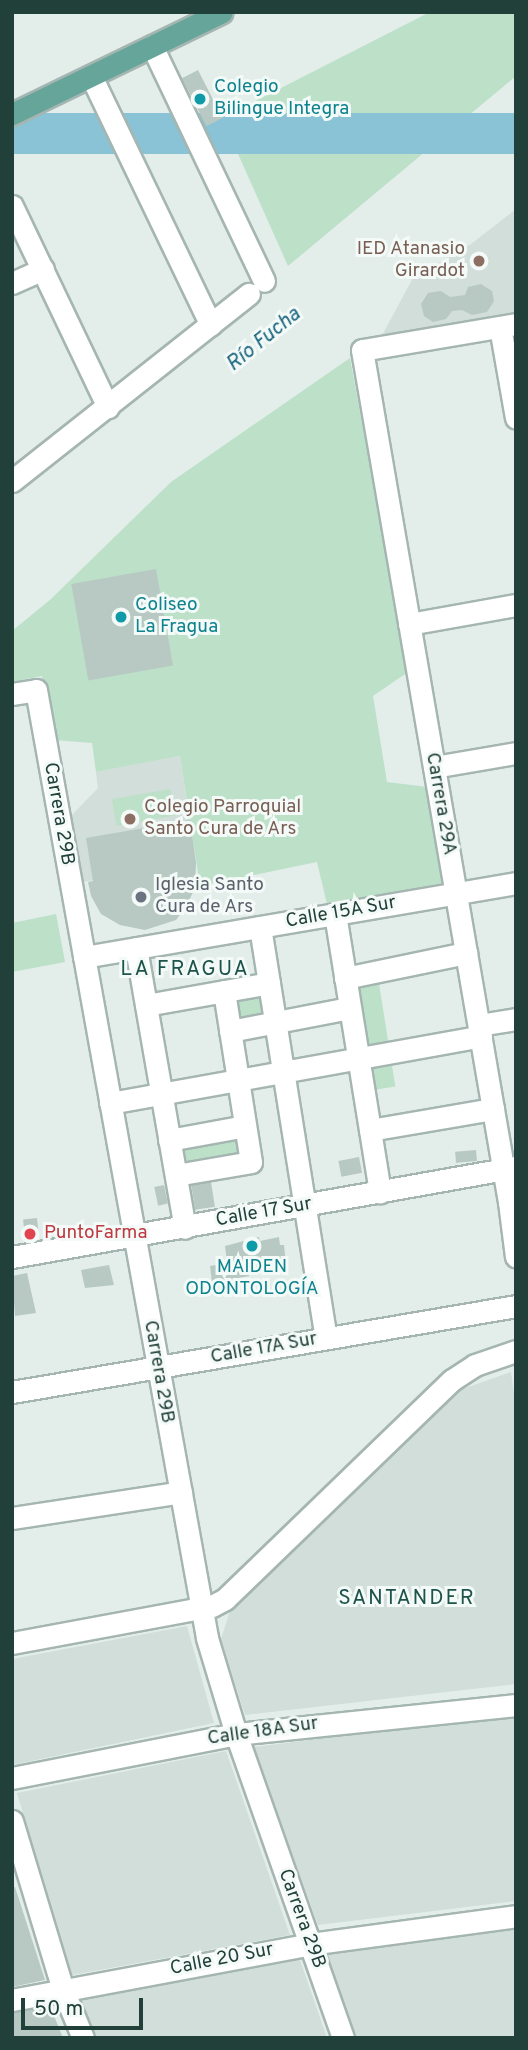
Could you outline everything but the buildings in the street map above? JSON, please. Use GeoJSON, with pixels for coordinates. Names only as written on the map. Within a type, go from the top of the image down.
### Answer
{"type":"FeatureCollection","features":[{"type":"Feature","properties":{"kind":"main road"},"geometry":{"type":"LineString","coordinates":[[12,114],[222,12]]}},
{"type":"Feature","properties":{"kind":"street"},"geometry":{"type":"LineString","coordinates":[[12,481],[256,288],[152,46]]}},
{"type":"Feature","properties":{"kind":"street"},"geometry":{"type":"LineString","coordinates":[[91,76],[211,325]]}},
{"type":"Feature","properties":{"kind":"street"},"geometry":{"type":"LineString","coordinates":[[12,206],[108,407]]}},
{"type":"Feature","properties":{"kind":"street"},"geometry":{"type":"LineString","coordinates":[[12,283],[43,269]]}},
{"type":"Feature","properties":{"kind":"street"},"geometry":{"type":"LineString","coordinates":[[508,325],[516,418]]}},
{"type":"Feature","properties":{"kind":"street","name":"Carrera 29A"},"geometry":{"type":"LineString","coordinates":[[508,325],[362,350],[493,1109],[510,1168],[516,1257]]}},
{"type":"Feature","properties":{"kind":"street"},"geometry":{"type":"LineString","coordinates":[[410,624],[516,605]]}},
{"type":"Feature","properties":{"kind":"street","name":"Carrera 29B"},"geometry":{"type":"LineString","coordinates":[[12,694],[36,690],[200,1608],[236,1734],[343,2038]]}},
{"type":"Feature","properties":{"kind":"street"},"geometry":{"type":"LineString","coordinates":[[434,767],[516,752]]}},
{"type":"Feature","properties":{"kind":"street","name":"Calle 15A Sur"},"geometry":{"type":"LineString","coordinates":[[84,957],[516,883]]}},
{"type":"Feature","properties":{"kind":"street"},"geometry":{"type":"LineString","coordinates":[[335,914],[380,1192]]}},
{"type":"Feature","properties":{"kind":"street"},"geometry":{"type":"LineString","coordinates":[[260,927],[307,1205],[326,1338]]}},
{"type":"Feature","properties":{"kind":"street"},"geometry":{"type":"LineString","coordinates":[[135,948],[185,1228]]}},
{"type":"Feature","properties":{"kind":"street"},"geometry":{"type":"LineString","coordinates":[[345,978],[466,953]]}},
{"type":"Feature","properties":{"kind":"street"},"geometry":{"type":"LineString","coordinates":[[146,1005],[269,983]]}},
{"type":"Feature","properties":{"kind":"street"},"geometry":{"type":"LineString","coordinates":[[176,1175],[251,1162],[224,991]]}},
{"type":"Feature","properties":{"kind":"street"},"geometry":{"type":"LineString","coordinates":[[230,1031],[350,1007]]}},
{"type":"Feature","properties":{"kind":"street"},"geometry":{"type":"LineString","coordinates":[[110,1103],[358,1058],[480,1031],[516,1019]]}},
{"type":"Feature","properties":{"kind":"street"},"geometry":{"type":"LineString","coordinates":[[370,1130],[493,1109]]}},
{"type":"Feature","properties":{"kind":"street"},"geometry":{"type":"LineString","coordinates":[[169,1140],[244,1126]]}},
{"type":"Feature","properties":{"kind":"street","name":"Calle 17 Sur"},"geometry":{"type":"LineString","coordinates":[[12,1257],[510,1168]]}},
{"type":"Feature","properties":{"kind":"street","name":"Calle 17A Sur"},"geometry":{"type":"LineString","coordinates":[[12,1392],[516,1306]]}},
{"type":"Feature","properties":{"kind":"street"},"geometry":{"type":"LineString","coordinates":[[12,1643],[212,1606],[232,1593],[452,1380],[475,1365],[516,1351]]}},
{"type":"Feature","properties":{"kind":"street"},"geometry":{"type":"LineString","coordinates":[[12,1518],[181,1492]]}},
{"type":"Feature","properties":{"kind":"street","name":"Calle 18A Sur"},"geometry":{"type":"LineString","coordinates":[[12,1778],[236,1734],[516,1705]]}},
{"type":"Feature","properties":{"kind":"street"},"geometry":{"type":"LineString","coordinates":[[12,1821],[63,1990],[83,2038]]}},
{"type":"Feature","properties":{"kind":"street","name":"Calle 20 Sur"},"geometry":{"type":"LineString","coordinates":[[12,2000],[310,1944],[516,1916]]}},
{"type":"Feature","properties":{"kind":"shaded area","name":"IED Atanasio Girardot"},"geometry":{"type":"Polygon","coordinates":[[[516,209],[516,316],[379,341],[413,278],[471,244],[516,209]]]}},
{"type":"Feature","properties":{"kind":"shaded area","name":"Colegio Parroquial Santo Cura de Ars"},"geometry":{"type":"Polygon","coordinates":[[[180,756],[196,863],[83,882],[70,817],[98,788],[96,772],[180,756]]]}},
{"type":"Feature","properties":{"kind":"shaded area"},"geometry":{"type":"Polygon","coordinates":[[[511,1372],[516,1408],[516,1684],[245,1715],[221,1639],[230,1611],[460,1390],[511,1372]]]}},
{"type":"Feature","properties":{"kind":"shaded area"},"geometry":{"type":"Polygon","coordinates":[[[187,1626],[214,1723],[12,1765],[12,1659],[187,1626]]]}},
{"type":"Feature","properties":{"kind":"shaded area"},"geometry":{"type":"Polygon","coordinates":[[[516,1714],[516,1901],[318,1925],[254,1747],[516,1714]]]}},
{"type":"Feature","properties":{"kind":"shaded area"},"geometry":{"type":"Polygon","coordinates":[[[226,1751],[290,1935],[72,1975],[17,1793],[226,1751]]]}},
{"type":"Feature","properties":{"kind":"shaded area"},"geometry":{"type":"Polygon","coordinates":[[[516,1926],[516,2038],[354,2038],[325,1953],[516,1926]]]}},
{"type":"Feature","properties":{"kind":"shaded area"},"geometry":{"type":"Polygon","coordinates":[[[299,1957],[327,2038],[91,2038],[76,2001],[299,1957]]]}},
{"type":"Feature","properties":{"kind":"green space"},"geometry":{"type":"Polygon","coordinates":[[[430,12],[516,12],[516,76],[288,266],[222,118],[430,12]]]}},
{"type":"Feature","properties":{"kind":"green space"},"geometry":{"type":"Polygon","coordinates":[[[350,358],[408,672],[373,696],[387,782],[428,787],[444,883],[327,904],[317,862],[200,886],[180,756],[96,772],[92,743],[54,740],[42,676],[12,682],[12,631],[51,599],[171,482],[350,358]]]}},
{"type":"Feature","properties":{"kind":"green space"},"geometry":{"type":"Polygon","coordinates":[[[170,789],[175,816],[117,826],[112,799],[170,789]]]}},
{"type":"Feature","properties":{"kind":"green space"},"geometry":{"type":"Polygon","coordinates":[[[56,914],[65,962],[12,972],[12,923],[56,914]]]}},
{"type":"Feature","properties":{"kind":"green space"},"geometry":{"type":"Polygon","coordinates":[[[377,971],[395,1087],[363,1092],[344,976],[377,971]]]}},
{"type":"Feature","properties":{"kind":"green space"},"geometry":{"type":"Polygon","coordinates":[[[269,983],[276,1022],[231,1030],[224,991],[269,983]]]}},
{"type":"Feature","properties":{"kind":"green space"},"geometry":{"type":"Polygon","coordinates":[[[243,1128],[250,1162],[179,1177],[172,1143],[243,1128]]]}},
{"type":"Feature","properties":{"kind":"water"},"geometry":{"type":"Polygon","coordinates":[[[12,113],[516,113],[516,154],[12,154],[12,113]]]}},
{"type":"Feature","properties":{"kind":"place","name":"Colegio Bilingue Integra"},"geometry":{"type":"Point","coordinates":[200,99]}},
{"type":"Feature","properties":{"kind":"place","name":"IED Atanasio Girardot"},"geometry":{"type":"Point","coordinates":[479,261]}},
{"type":"Feature","properties":{"kind":"place","name":"Coliseo La Fragua"},"geometry":{"type":"Point","coordinates":[121,617]}},
{"type":"Feature","properties":{"kind":"place","name":"Colegio Parroquial Santo Cura de Ars"},"geometry":{"type":"Point","coordinates":[130,819]}},
{"type":"Feature","properties":{"kind":"place","name":"Iglesia Santo Cura de Ars"},"geometry":{"type":"Point","coordinates":[141,897]}},
{"type":"Feature","properties":{"kind":"place","name":"PuntoFarma"},"geometry":{"type":"Point","coordinates":[30,1234]}},
{"type":"Feature","properties":{"kind":"place","name":"MAIDEN ODONTOLOGÍA"},"geometry":{"type":"Point","coordinates":[252,1246]}},
{"type":"Feature","properties":{"kind":"district","name":"LA FRAGUA"},"geometry":{"type":"Point","coordinates":[185,970]}},
{"type":"Feature","properties":{"kind":"district","name":"SANTANDER"},"geometry":{"type":"Point","coordinates":[407,1599]}},
{"type":"Feature","properties":{"kind":"water label","name":"Río Fucha"},"geometry":{"type":"Point","coordinates":[264,340]}}]}
